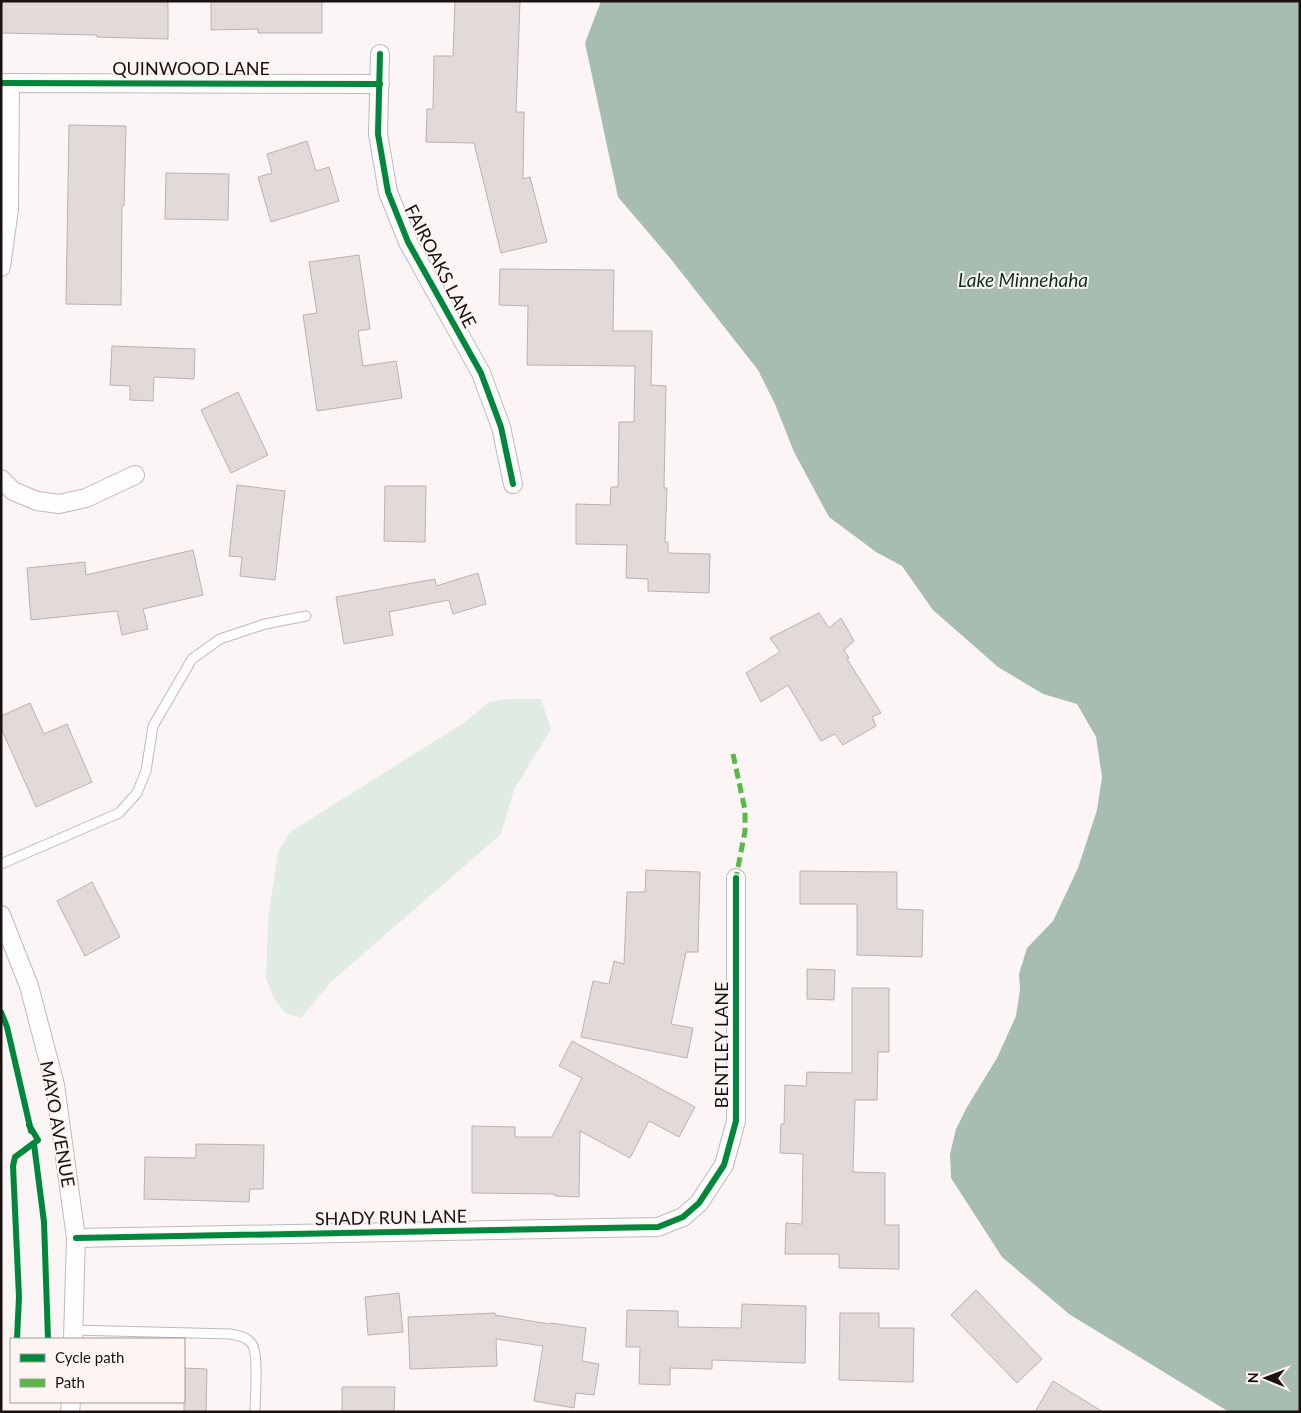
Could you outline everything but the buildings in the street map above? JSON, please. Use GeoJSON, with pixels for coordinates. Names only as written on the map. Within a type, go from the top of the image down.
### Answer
{"type":"FeatureCollection","features":[{"type":"Feature","properties":{"kind":"street","name":"FAIROAKS LANE"},"geometry":{"type":"LineString","coordinates":[[380,54],[378,134],[388,192],[408,242],[481,373],[501,427],[513,484]]}},
{"type":"Feature","properties":{"kind":"street","name":"QUINWOOD LANE"},"geometry":{"type":"LineString","coordinates":[[6,83],[380,84]]}},
{"type":"Feature","properties":{"kind":"street"},"geometry":{"type":"LineString","coordinates":[[1,267],[9,209],[6,83]]}},
{"type":"Feature","properties":{"kind":"street"},"geometry":{"type":"LineString","coordinates":[[1,479],[13,491],[37,501],[59,504],[86,498],[135,475]]}},
{"type":"Feature","properties":{"kind":"street","name":"BENTLEY LANE"},"geometry":{"type":"LineString","coordinates":[[699,1203],[724,1165],[736,1121],[736,878]]}},
{"type":"Feature","properties":{"kind":"street","name":"MAYO AVENUE"},"geometry":{"type":"LineString","coordinates":[[1,915],[29,986],[55,1085],[76,1238],[73,1335]]}},
{"type":"Feature","properties":{"kind":"street","name":"SHADY RUN LANE"},"geometry":{"type":"LineString","coordinates":[[76,1238],[658,1227],[682,1216],[699,1203]]}},
{"type":"Feature","properties":{"kind":"lane"},"geometry":{"type":"LineString","coordinates":[[1,864],[119,814],[137,793],[146,770],[153,726],[192,658],[220,639],[265,624],[306,616]]}},
{"type":"Feature","properties":{"kind":"lane"},"geometry":{"type":"LineString","coordinates":[[73,1335],[230,1334],[242,1336],[252,1344],[255,1354],[255,1412]]}},
{"type":"Feature","properties":{"kind":"shaded area"},"geometry":{"type":"Polygon","coordinates":[[[509,699],[541,699],[551,729],[514,790],[501,834],[331,982],[301,1018],[285,1013],[273,997],[266,979],[268,920],[278,852],[290,832],[465,722],[489,702],[509,699]]]}},
{"type":"Feature","properties":{"kind":"water","name":"Lake Minnehaha"},"geometry":{"type":"Polygon","coordinates":[[[601,1],[1300,1],[1300,1412],[1229,1412],[1069,1314],[1002,1257],[951,1178],[950,1154],[956,1129],[997,1058],[1016,1016],[1020,990],[1019,974],[1027,948],[1053,921],[1078,868],[1097,810],[1102,777],[1096,737],[1077,704],[1043,694],[998,667],[933,610],[902,566],[876,552],[829,517],[794,452],[775,404],[758,370],[670,258],[618,197],[585,43],[601,1]]]}},
{"type":"Feature","properties":{"kind":"marked path"},"geometry":{"type":"LineString","coordinates":[[733,754],[745,810],[745,831],[736,878]]}},
{"type":"Feature","properties":{"kind":"cycle path"},"geometry":{"type":"LineString","coordinates":[[380,54],[378,134],[388,192],[408,242],[481,373],[501,427],[513,484]]}},
{"type":"Feature","properties":{"kind":"cycle path"},"geometry":{"type":"LineString","coordinates":[[1,83],[380,84]]}},
{"type":"Feature","properties":{"kind":"cycle path"},"geometry":{"type":"LineString","coordinates":[[76,1238],[658,1227],[683,1217],[699,1203],[724,1165],[736,1121],[736,878]]}},
{"type":"Feature","properties":{"kind":"cycle path"},"geometry":{"type":"LineString","coordinates":[[1,1012],[7,1027],[31,1131]]}},
{"type":"Feature","properties":{"kind":"cycle path"},"geometry":{"type":"LineString","coordinates":[[17,1338],[19,1297],[13,1166],[15,1157],[38,1140],[29,1125]]}},
{"type":"Feature","properties":{"kind":"cycle path"},"geometry":{"type":"LineString","coordinates":[[34,1144],[44,1222],[48,1338]]}}]}
